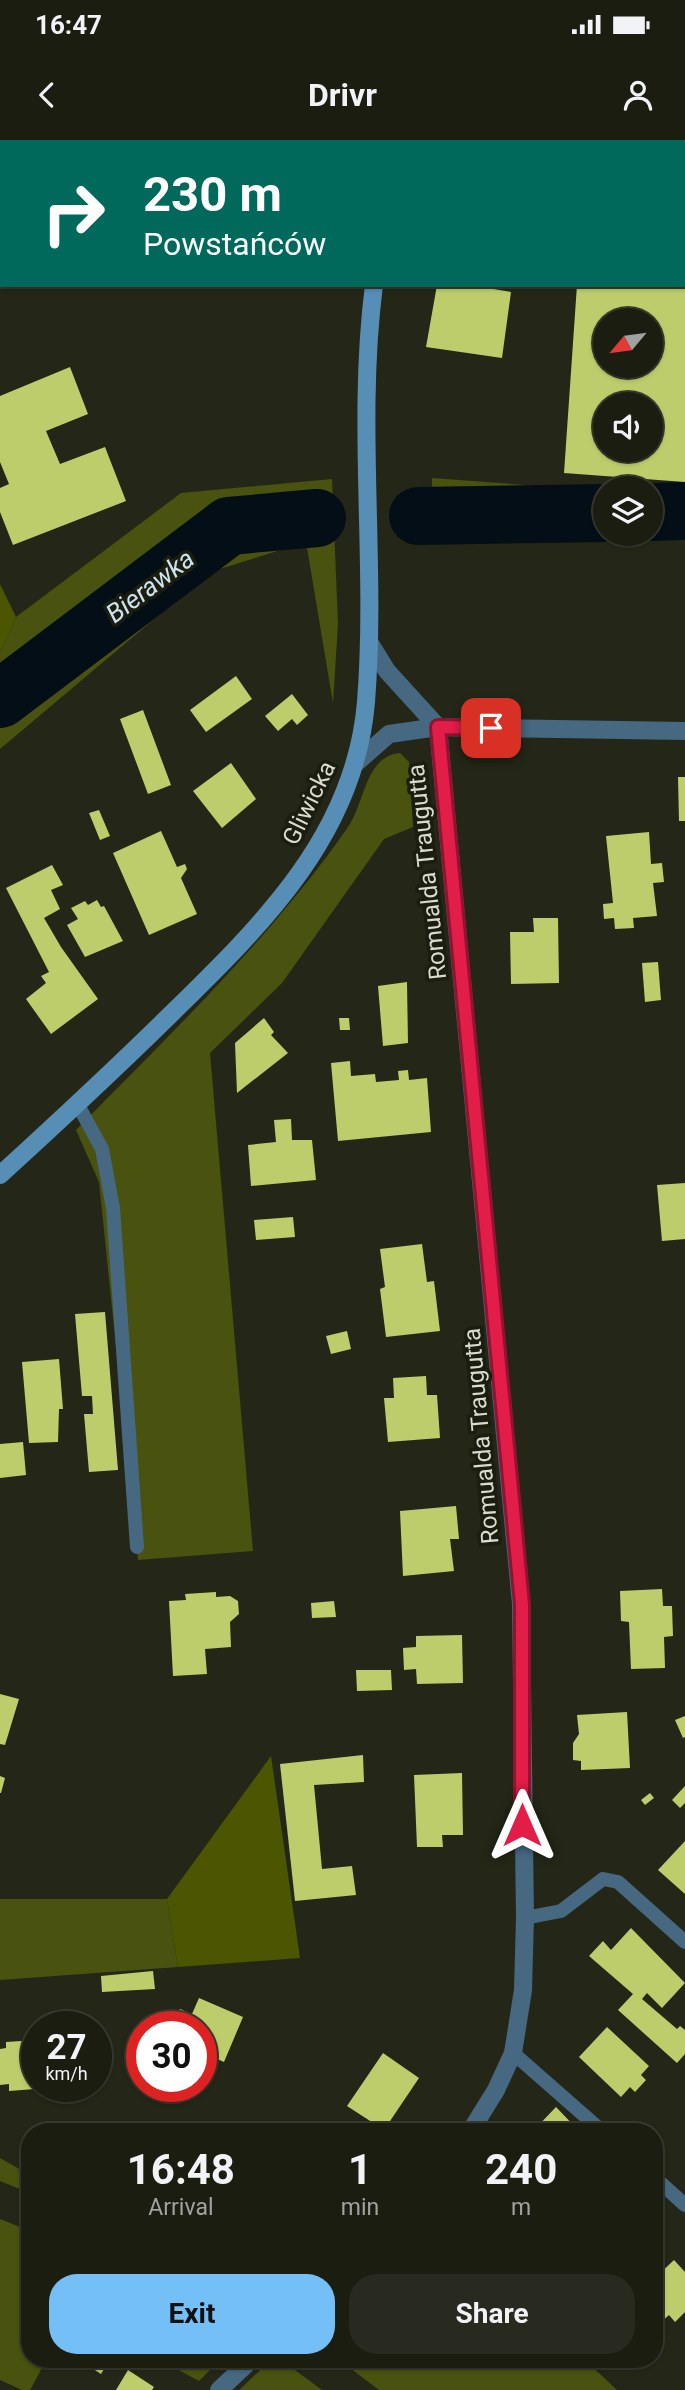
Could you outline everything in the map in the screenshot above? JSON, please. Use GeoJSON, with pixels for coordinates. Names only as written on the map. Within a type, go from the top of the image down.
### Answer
{"type":"FeatureCollection","features":[{"type":"Feature","properties":{"kind":"main road","name":"Gliwicka"},"geometry":{"type":"LineString","coordinates":[[0,1175],[78,1105],[219,967],[279,902],[331,826],[356,763],[365,705],[369,642],[364,421],[368,327],[374,287]]}},
{"type":"Feature","properties":{"kind":"street"},"geometry":{"type":"LineString","coordinates":[[369,642],[387,671],[438,727]]}},
{"type":"Feature","properties":{"kind":"street"},"geometry":{"type":"LineString","coordinates":[[356,763],[389,734],[438,727],[685,731]]}},
{"type":"Feature","properties":{"kind":"street","name":"Romualda Traugutta"},"geometry":{"type":"LineString","coordinates":[[438,727],[522,1604],[525,1918],[523,1990],[513,2053],[496,2090],[476,2123]]}},
{"type":"Feature","properties":{"kind":"street"},"geometry":{"type":"LineString","coordinates":[[219,2390],[242,2368]]}},
{"type":"Feature","properties":{"kind":"lane"},"geometry":{"type":"LineString","coordinates":[[78,1105],[103,1149],[113,1208],[137,1548]]}},
{"type":"Feature","properties":{"kind":"lane"},"geometry":{"type":"LineString","coordinates":[[525,1918],[561,1911],[603,1879],[618,1882],[685,1942]]}},
{"type":"Feature","properties":{"kind":"lane"},"geometry":{"type":"LineString","coordinates":[[513,2053],[593,2123]]}},
{"type":"Feature","properties":{"kind":"lane"},"geometry":{"type":"LineString","coordinates":[[663,2185],[685,2204]]}},
{"type":"Feature","properties":{"kind":"green space"},"geometry":{"type":"Polygon","coordinates":[[[432,478],[593,490],[593,538],[432,535],[432,478]]]}},
{"type":"Feature","properties":{"kind":"green space"},"geometry":{"type":"Polygon","coordinates":[[[332,479],[338,624],[333,703],[306,542],[210,572],[0,749],[0,653],[16,617],[181,493],[332,479]]]}},
{"type":"Feature","properties":{"kind":"green space"},"geometry":{"type":"Polygon","coordinates":[[[663,495],[685,497],[685,539],[663,539],[663,495]]]}},
{"type":"Feature","properties":{"kind":"green space"},"geometry":{"type":"Polygon","coordinates":[[[0,584],[16,617],[0,653],[0,584]]]}},
{"type":"Feature","properties":{"kind":"green space"},"geometry":{"type":"Polygon","coordinates":[[[400,753],[409,762],[413,827],[384,839],[282,983],[210,1053],[253,1551],[138,1560],[99,1182],[76,1130],[253,947],[348,827],[373,771],[388,756],[400,753]]]}},
{"type":"Feature","properties":{"kind":"green space"},"geometry":{"type":"Polygon","coordinates":[[[271,1756],[300,1958],[178,1967],[167,1899],[271,1756]]]}},
{"type":"Feature","properties":{"kind":"green space"},"geometry":{"type":"Polygon","coordinates":[[[0,1899],[167,1899],[178,1967],[0,1980],[0,1899]]]}},
{"type":"Feature","properties":{"kind":"green space"},"geometry":{"type":"Polygon","coordinates":[[[0,2158],[21,2170],[21,2189],[0,2181],[0,2158]]]}},
{"type":"Feature","properties":{"kind":"green space"},"geometry":{"type":"Polygon","coordinates":[[[0,2219],[21,2227],[21,2368],[42,2368],[30,2390],[22,2390],[0,2380],[0,2219]]]}},
{"type":"Feature","properties":{"kind":"green space"},"geometry":{"type":"Polygon","coordinates":[[[175,2368],[212,2368],[199,2381],[175,2368]]]}},
{"type":"Feature","properties":{"kind":"green space"},"geometry":{"type":"Polygon","coordinates":[[[262,2368],[292,2368],[322,2390],[239,2390],[262,2368]]]}},
{"type":"Feature","properties":{"kind":"green space"},"geometry":{"type":"Polygon","coordinates":[[[350,2368],[594,2368],[617,2390],[379,2390],[350,2368]]]}},
{"type":"Feature","properties":{"kind":"building"},"geometry":{"type":"Polygon","coordinates":[[[437,287],[481,287],[511,292],[502,358],[426,347],[437,287]]]}},
{"type":"Feature","properties":{"kind":"building"},"geometry":{"type":"Polygon","coordinates":[[[577,287],[685,287],[685,482],[663,480],[663,476],[564,473],[577,287]]]}},
{"type":"Feature","properties":{"kind":"building"},"geometry":{"type":"Polygon","coordinates":[[[70,367],[88,414],[46,431],[60,464],[105,447],[126,501],[13,545],[0,512],[0,488],[9,484],[0,462],[0,396],[70,367]]]}},
{"type":"Feature","properties":{"kind":"building"},"geometry":{"type":"Polygon","coordinates":[[[236,676],[252,699],[206,732],[190,710],[236,676]]]}},
{"type":"Feature","properties":{"kind":"building"},"geometry":{"type":"Polygon","coordinates":[[[292,694],[308,715],[297,725],[292,719],[278,731],[265,716],[292,694]]]}},
{"type":"Feature","properties":{"kind":"building"},"geometry":{"type":"Polygon","coordinates":[[[143,710],[171,785],[148,794],[120,719],[143,710]]]}},
{"type":"Feature","properties":{"kind":"building"},"geometry":{"type":"Polygon","coordinates":[[[231,763],[256,799],[222,828],[193,791],[231,763]]]}},
{"type":"Feature","properties":{"kind":"building"},"geometry":{"type":"Polygon","coordinates":[[[678,777],[685,777],[685,821],[679,821],[678,777]]]}},
{"type":"Feature","properties":{"kind":"building"},"geometry":{"type":"Polygon","coordinates":[[[99,810],[110,836],[100,840],[89,813],[99,810]]]}},
{"type":"Feature","properties":{"kind":"building"},"geometry":{"type":"Polygon","coordinates":[[[161,831],[177,867],[185,864],[187,869],[181,878],[197,914],[149,935],[113,853],[161,831]]]}},
{"type":"Feature","properties":{"kind":"building"},"geometry":{"type":"Polygon","coordinates":[[[649,832],[651,864],[662,863],[664,882],[653,883],[657,916],[633,918],[634,928],[615,929],[614,918],[604,919],[603,904],[613,903],[606,836],[649,832]]]}},
{"type":"Feature","properties":{"kind":"building"},"geometry":{"type":"Polygon","coordinates":[[[52,865],[63,885],[51,890],[60,909],[44,918],[98,999],[51,1034],[26,999],[46,983],[41,976],[49,972],[6,888],[52,865]]]}},
{"type":"Feature","properties":{"kind":"building"},"geometry":{"type":"Polygon","coordinates":[[[97,900],[101,907],[104,906],[123,941],[85,957],[67,925],[78,919],[71,908],[85,901],[88,905],[97,900]]]}},
{"type":"Feature","properties":{"kind":"building"},"geometry":{"type":"Polygon","coordinates":[[[533,918],[558,918],[559,983],[511,984],[510,932],[534,932],[533,918]]]}},
{"type":"Feature","properties":{"kind":"building"},"geometry":{"type":"Polygon","coordinates":[[[658,962],[661,1000],[645,1002],[642,963],[658,962]]]}},
{"type":"Feature","properties":{"kind":"building"},"geometry":{"type":"Polygon","coordinates":[[[407,982],[408,1043],[383,1046],[378,986],[407,982]]]}},
{"type":"Feature","properties":{"kind":"building"},"geometry":{"type":"Polygon","coordinates":[[[264,1018],[274,1032],[271,1035],[288,1053],[237,1093],[235,1043],[264,1018]]]}},
{"type":"Feature","properties":{"kind":"building"},"geometry":{"type":"Polygon","coordinates":[[[339,1018],[349,1018],[350,1030],[340,1030],[339,1018]]]}},
{"type":"Feature","properties":{"kind":"building"},"geometry":{"type":"Polygon","coordinates":[[[350,1061],[351,1076],[375,1074],[376,1082],[399,1080],[398,1071],[408,1070],[409,1080],[427,1078],[431,1132],[338,1141],[331,1063],[350,1061]]]}},
{"type":"Feature","properties":{"kind":"building"},"geometry":{"type":"Polygon","coordinates":[[[291,1119],[292,1140],[312,1140],[316,1180],[251,1186],[248,1145],[276,1142],[274,1120],[291,1119]]]}},
{"type":"Feature","properties":{"kind":"building"},"geometry":{"type":"Polygon","coordinates":[[[685,1183],[685,1239],[662,1241],[657,1185],[685,1183]]]}},
{"type":"Feature","properties":{"kind":"building"},"geometry":{"type":"Polygon","coordinates":[[[293,1217],[295,1237],[256,1240],[254,1220],[293,1217]]]}},
{"type":"Feature","properties":{"kind":"building"},"geometry":{"type":"Polygon","coordinates":[[[422,1244],[427,1282],[434,1281],[440,1331],[386,1337],[380,1289],[385,1287],[380,1249],[422,1244]]]}},
{"type":"Feature","properties":{"kind":"building"},"geometry":{"type":"Polygon","coordinates":[[[105,1312],[118,1470],[89,1472],[84,1414],[93,1414],[92,1396],[82,1396],[75,1314],[105,1312]]]}},
{"type":"Feature","properties":{"kind":"building"},"geometry":{"type":"Polygon","coordinates":[[[347,1331],[351,1349],[331,1354],[326,1336],[347,1331]]]}},
{"type":"Feature","properties":{"kind":"building"},"geometry":{"type":"Polygon","coordinates":[[[59,1359],[63,1409],[59,1409],[58,1442],[29,1443],[22,1362],[59,1359]]]}},
{"type":"Feature","properties":{"kind":"building"},"geometry":{"type":"Polygon","coordinates":[[[426,1376],[427,1395],[437,1395],[440,1438],[388,1442],[384,1398],[394,1398],[393,1378],[426,1376]]]}},
{"type":"Feature","properties":{"kind":"building"},"geometry":{"type":"Polygon","coordinates":[[[23,1442],[26,1475],[0,1478],[0,1444],[23,1442]]]}},
{"type":"Feature","properties":{"kind":"building"},"geometry":{"type":"Polygon","coordinates":[[[456,1506],[459,1539],[450,1539],[454,1571],[403,1576],[400,1511],[456,1506]]]}},
{"type":"Feature","properties":{"kind":"building"},"geometry":{"type":"Polygon","coordinates":[[[662,1589],[663,1606],[672,1606],[673,1636],[664,1637],[665,1668],[631,1669],[629,1622],[621,1621],[620,1591],[662,1589]]]}},
{"type":"Feature","properties":{"kind":"building"},"geometry":{"type":"Polygon","coordinates":[[[216,1592],[216,1597],[230,1596],[238,1601],[239,1614],[230,1622],[231,1647],[205,1649],[207,1674],[173,1676],[169,1601],[186,1600],[185,1594],[216,1592]]]}},
{"type":"Feature","properties":{"kind":"building"},"geometry":{"type":"Polygon","coordinates":[[[334,1601],[336,1617],[312,1618],[311,1603],[334,1601]]]}},
{"type":"Feature","properties":{"kind":"building"},"geometry":{"type":"Polygon","coordinates":[[[462,1635],[463,1683],[417,1684],[416,1669],[404,1670],[403,1648],[416,1647],[416,1636],[462,1635]]]}},
{"type":"Feature","properties":{"kind":"building"},"geometry":{"type":"Polygon","coordinates":[[[356,1670],[391,1670],[392,1690],[357,1691],[356,1670]]]}},
{"type":"Feature","properties":{"kind":"building"},"geometry":{"type":"Polygon","coordinates":[[[0,1694],[19,1699],[5,1745],[0,1744],[0,1694]]]}},
{"type":"Feature","properties":{"kind":"building"},"geometry":{"type":"Polygon","coordinates":[[[627,1712],[630,1768],[581,1770],[581,1761],[573,1760],[573,1743],[579,1734],[577,1715],[627,1712]]]}},
{"type":"Feature","properties":{"kind":"building"},"geometry":{"type":"Polygon","coordinates":[[[685,1716],[685,1737],[683,1738],[675,1720],[685,1716]]]}},
{"type":"Feature","properties":{"kind":"building"},"geometry":{"type":"Polygon","coordinates":[[[363,1755],[364,1782],[314,1785],[322,1869],[352,1866],[356,1895],[295,1901],[280,1764],[363,1755]]]}},
{"type":"Feature","properties":{"kind":"building"},"geometry":{"type":"Polygon","coordinates":[[[462,1773],[463,1835],[442,1835],[443,1847],[417,1847],[414,1775],[462,1773]]]}},
{"type":"Feature","properties":{"kind":"building"},"geometry":{"type":"Polygon","coordinates":[[[0,1776],[5,1778],[1,1793],[0,1793],[0,1776]]]}},
{"type":"Feature","properties":{"kind":"building"},"geometry":{"type":"Polygon","coordinates":[[[685,1786],[685,1803],[680,1808],[672,1800],[685,1786]]]}},
{"type":"Feature","properties":{"kind":"building"},"geometry":{"type":"Polygon","coordinates":[[[650,1793],[654,1798],[645,1805],[641,1800],[650,1793]]]}},
{"type":"Feature","properties":{"kind":"building"},"geometry":{"type":"Polygon","coordinates":[[[685,1841],[685,1894],[658,1870],[685,1841]]]}},
{"type":"Feature","properties":{"kind":"building"},"geometry":{"type":"Polygon","coordinates":[[[631,1928],[685,1983],[662,2008],[647,1993],[642,1999],[677,2029],[680,2026],[685,2030],[685,2054],[677,2063],[618,2010],[633,1994],[589,1956],[603,1941],[611,1950],[631,1928]]]}},
{"type":"Feature","properties":{"kind":"building"},"geometry":{"type":"Polygon","coordinates":[[[153,1971],[155,1989],[102,1992],[101,1976],[153,1971]]]}},
{"type":"Feature","properties":{"kind":"building"},"geometry":{"type":"Polygon","coordinates":[[[199,1998],[243,2017],[224,2062],[217,2059],[217,2011],[193,2011],[199,1998]]]}},
{"type":"Feature","properties":{"kind":"building"},"geometry":{"type":"Polygon","coordinates":[[[607,2027],[649,2066],[641,2075],[646,2080],[635,2092],[630,2087],[621,2097],[579,2057],[607,2027]]]}},
{"type":"Feature","properties":{"kind":"building"},"geometry":{"type":"Polygon","coordinates":[[[21,2041],[21,2090],[9,2091],[9,2084],[0,2085],[0,2049],[6,2048],[6,2042],[21,2041]]]}},
{"type":"Feature","properties":{"kind":"building"},"geometry":{"type":"Polygon","coordinates":[[[383,2053],[419,2078],[389,2123],[373,2123],[347,2106],[383,2053]]]}},
{"type":"Feature","properties":{"kind":"building"},"geometry":{"type":"Polygon","coordinates":[[[556,2107],[571,2123],[541,2123],[556,2107]]]}},
{"type":"Feature","properties":{"kind":"building"},"geometry":{"type":"Polygon","coordinates":[[[674,2260],[685,2272],[685,2312],[675,2322],[669,2315],[663,2320],[663,2270],[674,2260]]]}},
{"type":"Feature","properties":{"kind":"building"},"geometry":{"type":"Polygon","coordinates":[[[92,2368],[105,2368],[101,2374],[92,2368]]]}},
{"type":"Feature","properties":{"kind":"building"},"geometry":{"type":"Polygon","coordinates":[[[128,2370],[154,2387],[152,2390],[116,2390],[128,2370]]]}},
{"type":"Feature","properties":{"kind":"waterway","name":"Bierawka"},"geometry":{"type":"LineString","coordinates":[[663,512],[685,511]]}},
{"type":"Feature","properties":{"kind":"waterway","name":"Bierawka"},"geometry":{"type":"LineString","coordinates":[[418,516],[593,513]]}},
{"type":"Feature","properties":{"kind":"waterway","name":"Bierawka"},"geometry":{"type":"LineString","coordinates":[[0,699],[229,526],[317,518]]}},
{"type":"Feature","properties":{"kind":"route"},"geometry":{"type":"LineString","coordinates":[[491,728],[438,727],[522,1604],[522,1825]]}}]}
